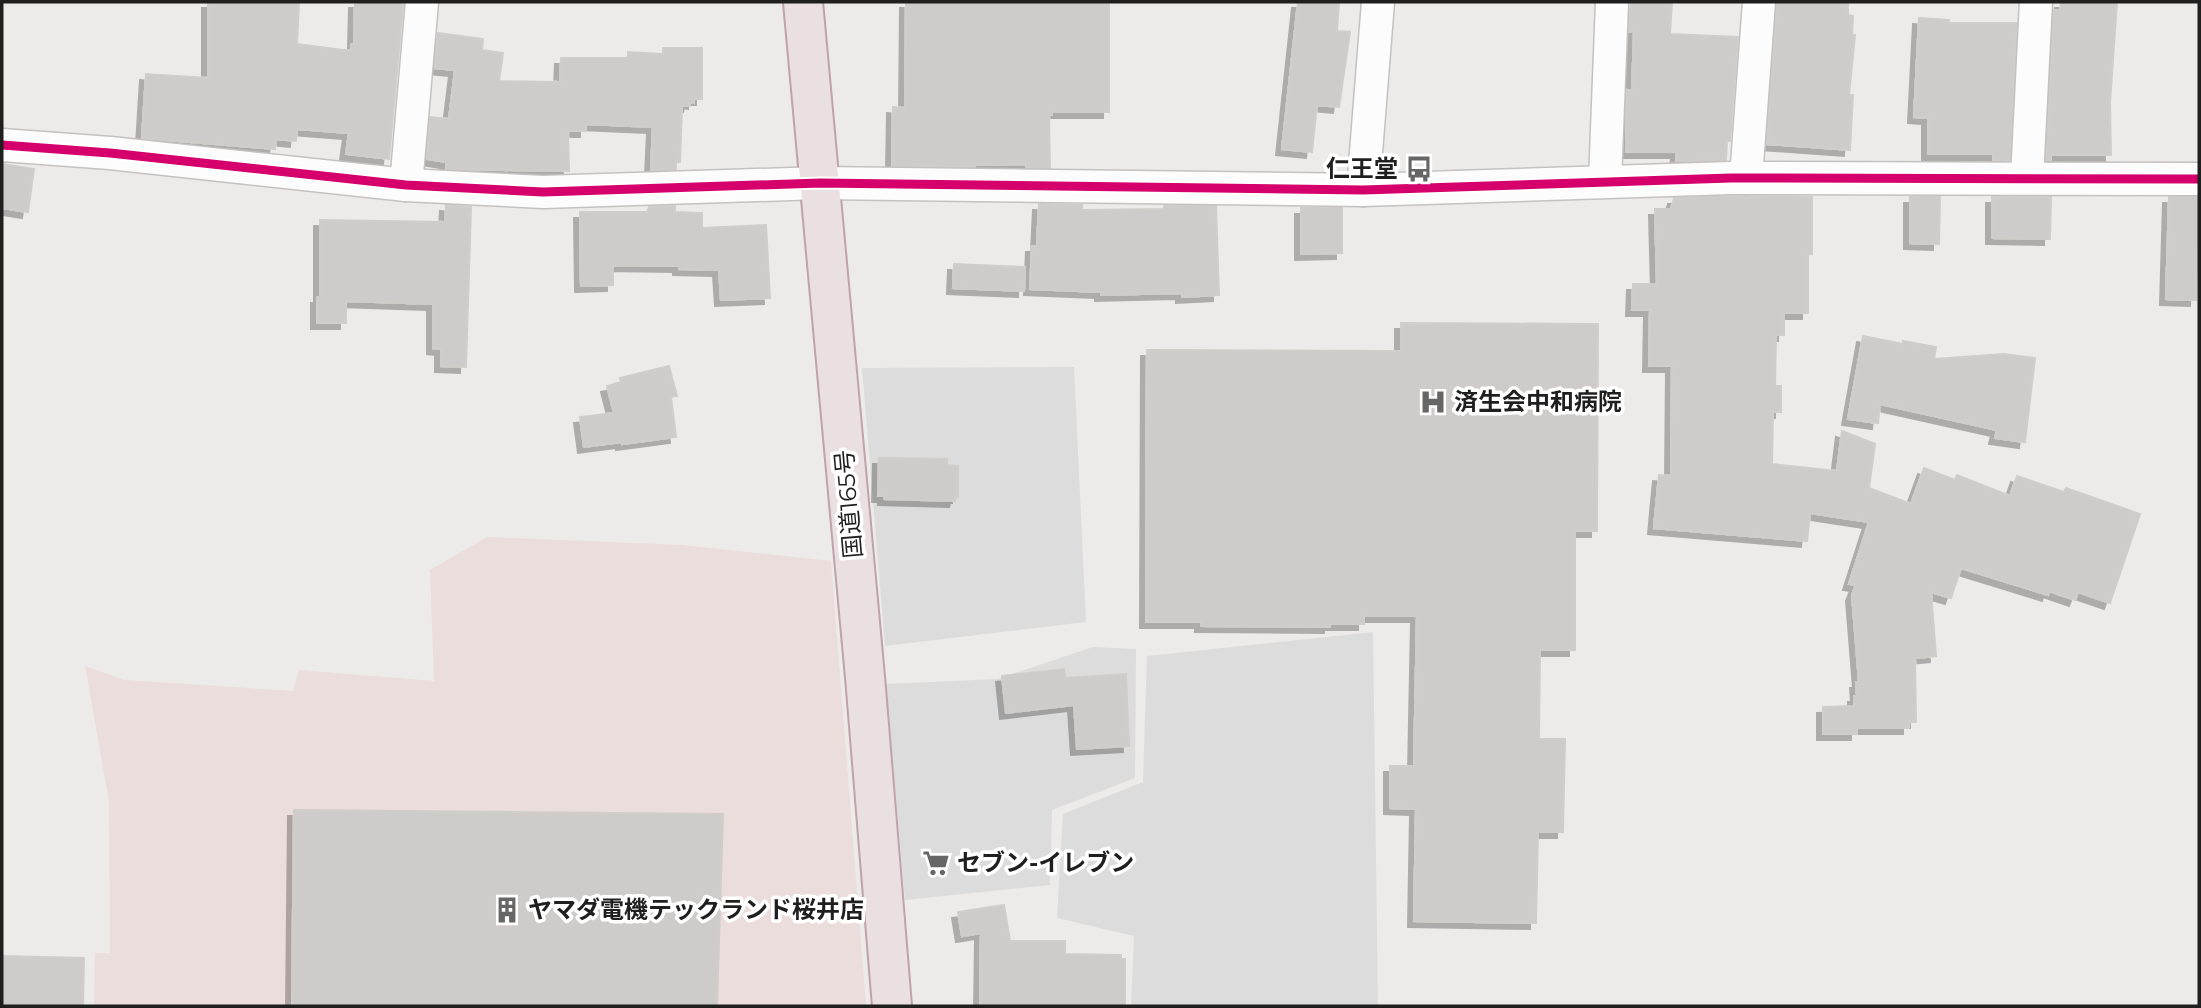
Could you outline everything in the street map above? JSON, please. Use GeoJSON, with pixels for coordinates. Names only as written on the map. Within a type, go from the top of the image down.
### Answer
{"type":"FeatureCollection","features":[{"type":"Feature","properties":{"kind":"highway","name":"国道165号"},"geometry":{"type":"LineString","coordinates":[[803,2],[892,1006]]}},
{"type":"Feature","properties":{"kind":"street"},"geometry":{"type":"LineString","coordinates":[[405,186],[422,2]]}},
{"type":"Feature","properties":{"kind":"street"},"geometry":{"type":"LineString","coordinates":[[1363,190],[1378,2]]}},
{"type":"Feature","properties":{"kind":"street"},"geometry":{"type":"LineString","coordinates":[[1605,181],[1612,2]]}},
{"type":"Feature","properties":{"kind":"street"},"geometry":{"type":"LineString","coordinates":[[1746,178],[1759,2]]}},
{"type":"Feature","properties":{"kind":"street"},"geometry":{"type":"LineString","coordinates":[[2027,178],[2036,2]]}},
{"type":"Feature","properties":{"kind":"street"},"geometry":{"type":"LineString","coordinates":[[2,145],[110,153],[405,186],[543,192],[820,183],[1363,190],[1746,178],[2199,179]]}},
{"type":"Feature","properties":{"kind":"shaded area"},"geometry":{"type":"Polygon","coordinates":[[[1074,367],[1086,622],[885,646],[862,368],[1074,367]]]}},
{"type":"Feature","properties":{"kind":"shaded area","name":"ヤマダ電機テックランド桜井店"},"geometry":{"type":"Polygon","coordinates":[[[487,537],[682,545],[831,561],[866,1006],[94,1006],[95,953],[110,953],[109,801],[85,666],[124,680],[293,691],[299,670],[434,681],[430,570],[487,537]]]}},
{"type":"Feature","properties":{"kind":"shaded area"},"geometry":{"type":"Polygon","coordinates":[[[1373,632],[1378,1006],[1131,1006],[1134,936],[1057,918],[1063,814],[1143,782],[1147,656],[1373,632]]]}},
{"type":"Feature","properties":{"kind":"shaded area"},"geometry":{"type":"Polygon","coordinates":[[[1093,647],[1136,649],[1135,778],[1052,810],[1050,885],[905,900],[886,684],[997,679],[1093,647]]]}},
{"type":"Feature","properties":{"kind":"building"},"geometry":{"type":"Polygon","coordinates":[[[208,2],[299,2],[297,44],[351,51],[351,44],[354,44],[355,2],[401,2],[403,5],[389,159],[346,154],[349,133],[297,129],[296,141],[276,139],[275,149],[142,138],[146,74],[208,78],[208,2]]]}},
{"type":"Feature","properties":{"kind":"building"},"geometry":{"type":"Polygon","coordinates":[[[906,2],[1109,2],[1109,112],[1052,112],[1052,115],[1049,115],[1050,168],[1026,167],[1026,164],[975,167],[892,166],[893,107],[905,108],[906,2]]]}},
{"type":"Feature","properties":{"kind":"building"},"geometry":{"type":"Polygon","coordinates":[[[1298,2],[1339,2],[1337,31],[1350,32],[1339,107],[1317,105],[1312,152],[1282,149],[1298,2]]]}},
{"type":"Feature","properties":{"kind":"building"},"geometry":{"type":"Polygon","coordinates":[[[1631,2],[1672,2],[1670,34],[1738,37],[1730,141],[1727,141],[1726,160],[1676,161],[1677,152],[1626,152],[1627,90],[1632,91],[1634,32],[1629,32],[1631,2]]]}},
{"type":"Feature","properties":{"kind":"building"},"geometry":{"type":"Polygon","coordinates":[[[1777,2],[1848,2],[1848,15],[1853,16],[1852,35],[1855,35],[1849,95],[1853,95],[1850,150],[1767,144],[1777,2]]]}},
{"type":"Feature","properties":{"kind":"building"},"geometry":{"type":"Polygon","coordinates":[[[2061,2],[2117,2],[2110,103],[2111,155],[2051,155],[2051,160],[2046,160],[2054,10],[2060,10],[2061,2]]]}},
{"type":"Feature","properties":{"kind":"building"},"geometry":{"type":"Polygon","coordinates":[[[1919,18],[1949,20],[1949,23],[2017,23],[2010,160],[1993,160],[1993,154],[1928,154],[1928,118],[1914,117],[1919,18]]]}},
{"type":"Feature","properties":{"kind":"building"},"geometry":{"type":"Polygon","coordinates":[[[438,33],[483,39],[482,50],[503,53],[499,81],[560,82],[561,58],[628,58],[628,52],[663,54],[663,48],[702,48],[702,99],[694,99],[694,103],[690,102],[689,106],[682,106],[680,162],[676,162],[676,169],[651,170],[653,127],[586,124],[586,131],[568,131],[569,171],[446,169],[446,162],[427,159],[430,117],[449,119],[455,70],[435,68],[438,33]]]}},
{"type":"Feature","properties":{"kind":"building"},"geometry":{"type":"Polygon","coordinates":[[[2,164],[34,169],[28,212],[2,208],[2,164]]]}},
{"type":"Feature","properties":{"kind":"building"},"geometry":{"type":"Polygon","coordinates":[[[1812,197],[1808,313],[1784,313],[1784,335],[1776,335],[1775,386],[1781,386],[1781,412],[1773,412],[1772,464],[1837,471],[1842,431],[1875,444],[1869,488],[1911,504],[1924,468],[1955,480],[1957,475],[2010,496],[2017,476],[2064,492],[2066,488],[2140,514],[2110,603],[2078,592],[2075,600],[2049,591],[2048,595],[1961,568],[1951,598],[1931,592],[1936,656],[1915,658],[1916,722],[1909,722],[1909,728],[1857,728],[1857,734],[1823,734],[1823,707],[1854,706],[1854,696],[1857,696],[1856,682],[1859,682],[1852,595],[1856,585],[1849,584],[1869,522],[1810,513],[1807,541],[1654,528],[1659,475],[1671,476],[1672,366],[1649,366],[1650,310],[1632,310],[1633,284],[1657,284],[1655,209],[1671,209],[1674,198],[1812,197]]]}},
{"type":"Feature","properties":{"kind":"building"},"geometry":{"type":"Polygon","coordinates":[[[1910,197],[1940,197],[1939,244],[1910,243],[1910,197]]]}},
{"type":"Feature","properties":{"kind":"building"},"geometry":{"type":"Polygon","coordinates":[[[1992,197],[2051,197],[2050,239],[1992,238],[1992,197]]]}},
{"type":"Feature","properties":{"kind":"building"},"geometry":{"type":"Polygon","coordinates":[[[2169,197],[2199,197],[2196,300],[2166,299],[2169,197]]]}},
{"type":"Feature","properties":{"kind":"building"},"geometry":{"type":"Polygon","coordinates":[[[1039,204],[1082,205],[1082,210],[1216,206],[1219,295],[1101,295],[1101,292],[1030,289],[1032,246],[1037,246],[1039,204]]]}},
{"type":"Feature","properties":{"kind":"building"},"geometry":{"type":"Polygon","coordinates":[[[446,205],[471,207],[466,367],[441,366],[441,349],[433,348],[433,304],[346,301],[346,323],[317,323],[317,297],[320,297],[320,220],[445,222],[446,205]]]}},
{"type":"Feature","properties":{"kind":"building"},"geometry":{"type":"Polygon","coordinates":[[[675,206],[675,212],[702,213],[702,228],[766,225],[770,298],[721,300],[719,270],[679,269],[679,266],[613,265],[613,285],[581,286],[580,212],[647,212],[649,207],[675,206]]]}},
{"type":"Feature","properties":{"kind":"building"},"geometry":{"type":"Polygon","coordinates":[[[1301,208],[1342,208],[1342,253],[1301,254],[1301,208]]]}},
{"type":"Feature","properties":{"kind":"building"},"geometry":{"type":"Polygon","coordinates":[[[954,264],[1025,267],[1024,291],[953,288],[954,264]]]}},
{"type":"Feature","properties":{"kind":"building","name":"済生会中和病院"},"geometry":{"type":"Polygon","coordinates":[[[1401,323],[1598,324],[1597,531],[1575,531],[1575,650],[1540,650],[1539,739],[1565,739],[1563,832],[1538,832],[1536,923],[1414,921],[1416,809],[1390,808],[1390,766],[1414,766],[1417,616],[1364,616],[1364,624],[1330,624],[1330,627],[1201,626],[1201,622],[1146,622],[1147,350],[1401,351],[1401,323]]]}},
{"type":"Feature","properties":{"kind":"building"},"geometry":{"type":"Polygon","coordinates":[[[1863,336],[1936,347],[1934,359],[2004,354],[2035,358],[2025,442],[1995,438],[1997,430],[1880,404],[1878,423],[1848,419],[1863,336]]]}},
{"type":"Feature","properties":{"kind":"building"},"geometry":{"type":"Polygon","coordinates":[[[669,366],[677,396],[671,397],[676,437],[584,447],[580,417],[614,413],[607,386],[621,383],[620,378],[669,366]]]}},
{"type":"Feature","properties":{"kind":"building"},"geometry":{"type":"Polygon","coordinates":[[[879,458],[947,459],[947,465],[958,466],[958,497],[955,501],[884,499],[884,496],[878,496],[879,458]]]}},
{"type":"Feature","properties":{"kind":"building"},"geometry":{"type":"Polygon","coordinates":[[[1064,669],[1065,678],[1126,674],[1129,746],[1077,749],[1074,705],[1006,713],[1002,676],[1064,669]]]}},
{"type":"Feature","properties":{"kind":"building","name":"ヤマダ電機テックランド桜井店"},"geometry":{"type":"Polygon","coordinates":[[[294,810],[723,814],[717,1006],[292,1006],[294,810]]]}},
{"type":"Feature","properties":{"kind":"building"},"geometry":{"type":"Polygon","coordinates":[[[1004,905],[1010,941],[1065,941],[1065,954],[1121,955],[1121,959],[1125,959],[1125,1006],[980,1006],[981,933],[962,936],[958,912],[1004,905]]]}},
{"type":"Feature","properties":{"kind":"building"},"geometry":{"type":"Polygon","coordinates":[[[2,956],[84,958],[83,1006],[2,1006],[2,956]]]}},
{"type":"Feature","properties":{"kind":"cycle path"},"geometry":{"type":"LineString","coordinates":[[2,145],[110,153],[406,185],[543,192],[820,183],[1363,190],[1731,178],[2199,179]]}},
{"type":"Feature","properties":{"kind":"place","name":"仁王堂"},"geometry":{"type":"Point","coordinates":[1419,169]}},
{"type":"Feature","properties":{"kind":"place","name":"済生会中和病院"},"geometry":{"type":"Point","coordinates":[1433,402]}},
{"type":"Feature","properties":{"kind":"place","name":"セブン-イレブン"},"geometry":{"type":"Point","coordinates":[936,863]}},
{"type":"Feature","properties":{"kind":"place","name":"ヤマダ電機テックランド桜井店"},"geometry":{"type":"Point","coordinates":[507,910]}}]}
